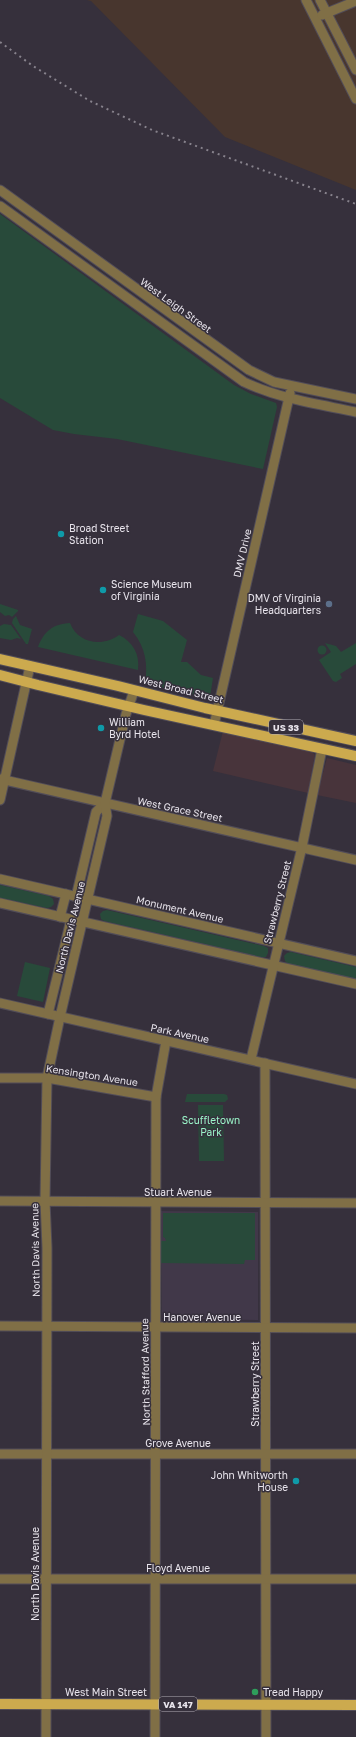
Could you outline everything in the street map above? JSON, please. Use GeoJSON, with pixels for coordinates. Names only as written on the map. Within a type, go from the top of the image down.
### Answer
{"type":"FeatureCollection","features":[{"type":"Feature","properties":{"kind":"main road","name":"West Broad Street"},"geometry":{"type":"LineString","coordinates":[[0,659],[217,711],[356,741]]}},
{"type":"Feature","properties":{"kind":"main road","name":"US 33"},"geometry":{"type":"LineString","coordinates":[[0,675],[129,706],[356,756]]}},
{"type":"Feature","properties":{"kind":"main road","name":"West Main Street"},"geometry":{"type":"LineString","coordinates":[[0,1704],[356,1705]]}},
{"type":"Feature","properties":{"kind":"street"},"geometry":{"type":"LineString","coordinates":[[306,0],[356,99]]}},
{"type":"Feature","properties":{"kind":"street"},"geometry":{"type":"LineString","coordinates":[[320,0],[356,70]]}},
{"type":"Feature","properties":{"kind":"street"},"geometry":{"type":"LineString","coordinates":[[315,19],[356,1]]}},
{"type":"Feature","properties":{"kind":"street","name":"West Leigh Street"},"geometry":{"type":"LineString","coordinates":[[0,190],[234,360],[264,378],[292,386],[356,399]]}},
{"type":"Feature","properties":{"kind":"street"},"geometry":{"type":"LineString","coordinates":[[0,206],[234,374],[257,388],[289,399],[356,412]]}},
{"type":"Feature","properties":{"kind":"street","name":"DMV Drive"},"geometry":{"type":"LineString","coordinates":[[214,725],[292,386]]}},
{"type":"Feature","properties":{"kind":"street"},"geometry":{"type":"LineString","coordinates":[[0,800],[2,779],[30,666]]}},
{"type":"Feature","properties":{"kind":"street","name":"North Davis Avenue"},"geometry":{"type":"LineString","coordinates":[[46,1737],[45,1201],[47,1078],[107,816],[105,803],[134,691]]}},
{"type":"Feature","properties":{"kind":"street","name":"Strawberry Street"},"geometry":{"type":"LineString","coordinates":[[251,1059],[302,847],[322,749]]}},
{"type":"Feature","properties":{"kind":"street","name":"West Grace Street"},"geometry":{"type":"LineString","coordinates":[[2,779],[356,860]]}},
{"type":"Feature","properties":{"kind":"street","name":"North Davis Avenue"},"geometry":{"type":"LineString","coordinates":[[76,897],[96,812],[105,803]]}},
{"type":"Feature","properties":{"kind":"street","name":"Monument Avenue"},"geometry":{"type":"LineString","coordinates":[[0,879],[356,961]]}},
{"type":"Feature","properties":{"kind":"street","name":"North Davis Avenue"},"geometry":{"type":"LineString","coordinates":[[60,917],[66,894]]}},
{"type":"Feature","properties":{"kind":"street"},"geometry":{"type":"LineString","coordinates":[[0,903],[356,984]]}},
{"type":"Feature","properties":{"kind":"street","name":"North Davis Avenue"},"geometry":{"type":"LineString","coordinates":[[48,1014],[71,920]]}},
{"type":"Feature","properties":{"kind":"street","name":"Park Avenue"},"geometry":{"type":"LineString","coordinates":[[0,1003],[356,1084]]}},
{"type":"Feature","properties":{"kind":"street","name":"North Stafford Avenue"},"geometry":{"type":"LineString","coordinates":[[155,1737],[156,1097],[166,1041]]}},
{"type":"Feature","properties":{"kind":"street","name":"Strawberry Street"},"geometry":{"type":"LineString","coordinates":[[266,1063],[266,1737]]}},
{"type":"Feature","properties":{"kind":"street","name":"Kensington Avenue"},"geometry":{"type":"LineString","coordinates":[[0,1078],[47,1078],[156,1097]]}},
{"type":"Feature","properties":{"kind":"street","name":"Stuart Avenue"},"geometry":{"type":"LineString","coordinates":[[0,1201],[356,1203]]}},
{"type":"Feature","properties":{"kind":"street","name":"Hanover Avenue"},"geometry":{"type":"LineString","coordinates":[[0,1326],[356,1328]]}},
{"type":"Feature","properties":{"kind":"street","name":"Grove Avenue"},"geometry":{"type":"LineString","coordinates":[[0,1454],[356,1454]]}},
{"type":"Feature","properties":{"kind":"street","name":"Floyd Avenue"},"geometry":{"type":"LineString","coordinates":[[0,1579],[356,1579]]}},
{"type":"Feature","properties":{"kind":"shaded area"},"geometry":{"type":"Polygon","coordinates":[[[87,0],[356,0],[356,190],[225,137],[91,1],[87,0]]]}},
{"type":"Feature","properties":{"kind":"shaded area"},"geometry":{"type":"Polygon","coordinates":[[[223,731],[311,751],[315,755],[308,793],[213,771],[223,731]]]}},
{"type":"Feature","properties":{"kind":"shaded area"},"geometry":{"type":"Polygon","coordinates":[[[327,758],[356,765],[356,803],[317,795],[327,758]]]}},
{"type":"Feature","properties":{"kind":"shaded area"},"geometry":{"type":"Polygon","coordinates":[[[161,1211],[258,1212],[258,1320],[162,1318],[161,1211]]]}},
{"type":"Feature","properties":{"kind":"green space"},"geometry":{"type":"Polygon","coordinates":[[[0,214],[234,385],[251,394],[276,403],[277,407],[263,469],[117,439],[53,430],[0,398],[0,214]]]}},
{"type":"Feature","properties":{"kind":"green space"},"geometry":{"type":"Polygon","coordinates":[[[0,604],[18,611],[12,617],[9,615],[5,616],[0,612],[0,604]]]}},
{"type":"Feature","properties":{"kind":"green space"},"geometry":{"type":"Polygon","coordinates":[[[138,614],[163,621],[187,640],[181,662],[187,662],[201,675],[213,678],[210,697],[208,698],[145,684],[145,657],[141,644],[133,632],[138,614]]]}},
{"type":"Feature","properties":{"kind":"green space"},"geometry":{"type":"Polygon","coordinates":[[[16,616],[20,625],[32,629],[28,644],[26,644],[12,623],[16,616]]]}},
{"type":"Feature","properties":{"kind":"green space"},"geometry":{"type":"Polygon","coordinates":[[[70,623],[79,635],[92,641],[106,641],[119,635],[124,638],[132,645],[137,654],[138,670],[38,647],[40,641],[50,629],[59,625],[70,623]]]}},
{"type":"Feature","properties":{"kind":"green space"},"geometry":{"type":"Polygon","coordinates":[[[4,624],[11,625],[21,639],[17,638],[11,640],[0,638],[0,626],[4,624]]]}},
{"type":"Feature","properties":{"kind":"green space"},"geometry":{"type":"Polygon","coordinates":[[[325,643],[336,646],[341,652],[356,643],[356,664],[340,674],[342,678],[336,682],[333,681],[319,660],[331,652],[325,643]]]}},
{"type":"Feature","properties":{"kind":"green space"},"geometry":{"type":"Polygon","coordinates":[[[320,646],[324,646],[326,650],[324,654],[320,654],[318,652],[318,648],[320,646]]]}},
{"type":"Feature","properties":{"kind":"green space"},"geometry":{"type":"Polygon","coordinates":[[[0,885],[49,896],[53,899],[54,904],[47,908],[0,898],[0,885]]]}},
{"type":"Feature","properties":{"kind":"green space"},"geometry":{"type":"Polygon","coordinates":[[[107,910],[264,946],[268,948],[268,953],[266,957],[261,957],[104,921],[101,919],[100,914],[107,910]]]}},
{"type":"Feature","properties":{"kind":"green space"},"geometry":{"type":"Polygon","coordinates":[[[291,952],[356,967],[356,979],[288,964],[285,961],[284,956],[291,952]]]}},
{"type":"Feature","properties":{"kind":"green space"},"geometry":{"type":"Polygon","coordinates":[[[25,962],[50,968],[43,1002],[17,996],[25,962]]]}},
{"type":"Feature","properties":{"kind":"green space"},"geometry":{"type":"Polygon","coordinates":[[[187,1094],[224,1094],[227,1095],[228,1099],[225,1102],[185,1102],[187,1094]]]}},
{"type":"Feature","properties":{"kind":"green space","name":"Scuffletown Park"},"geometry":{"type":"Polygon","coordinates":[[[198,1105],[223,1105],[224,1161],[199,1161],[198,1105]]]}},
{"type":"Feature","properties":{"kind":"green space"},"geometry":{"type":"Polygon","coordinates":[[[163,1213],[255,1213],[255,1260],[245,1260],[244,1264],[161,1263],[161,1241],[166,1241],[163,1237],[163,1213]]]}},
{"type":"Feature","properties":{"kind":"railway"},"geometry":{"type":"LineString","coordinates":[[0,42],[33,66],[90,101],[152,130],[356,204]]}},
{"type":"Feature","properties":{"kind":"place","name":"Broad Street Station"},"geometry":{"type":"Point","coordinates":[61,534]}},
{"type":"Feature","properties":{"kind":"place","name":"Science Museum of Virginia"},"geometry":{"type":"Point","coordinates":[103,590]}},
{"type":"Feature","properties":{"kind":"place","name":"DMV of Virginia Headquarters"},"geometry":{"type":"Point","coordinates":[329,604]}},
{"type":"Feature","properties":{"kind":"place","name":"William Byrd Hotel"},"geometry":{"type":"Point","coordinates":[101,728]}},
{"type":"Feature","properties":{"kind":"place","name":"John Whitworth House"},"geometry":{"type":"Point","coordinates":[296,1481]}},
{"type":"Feature","properties":{"kind":"place","name":"Tread Happy"},"geometry":{"type":"Point","coordinates":[255,1692]}}]}
